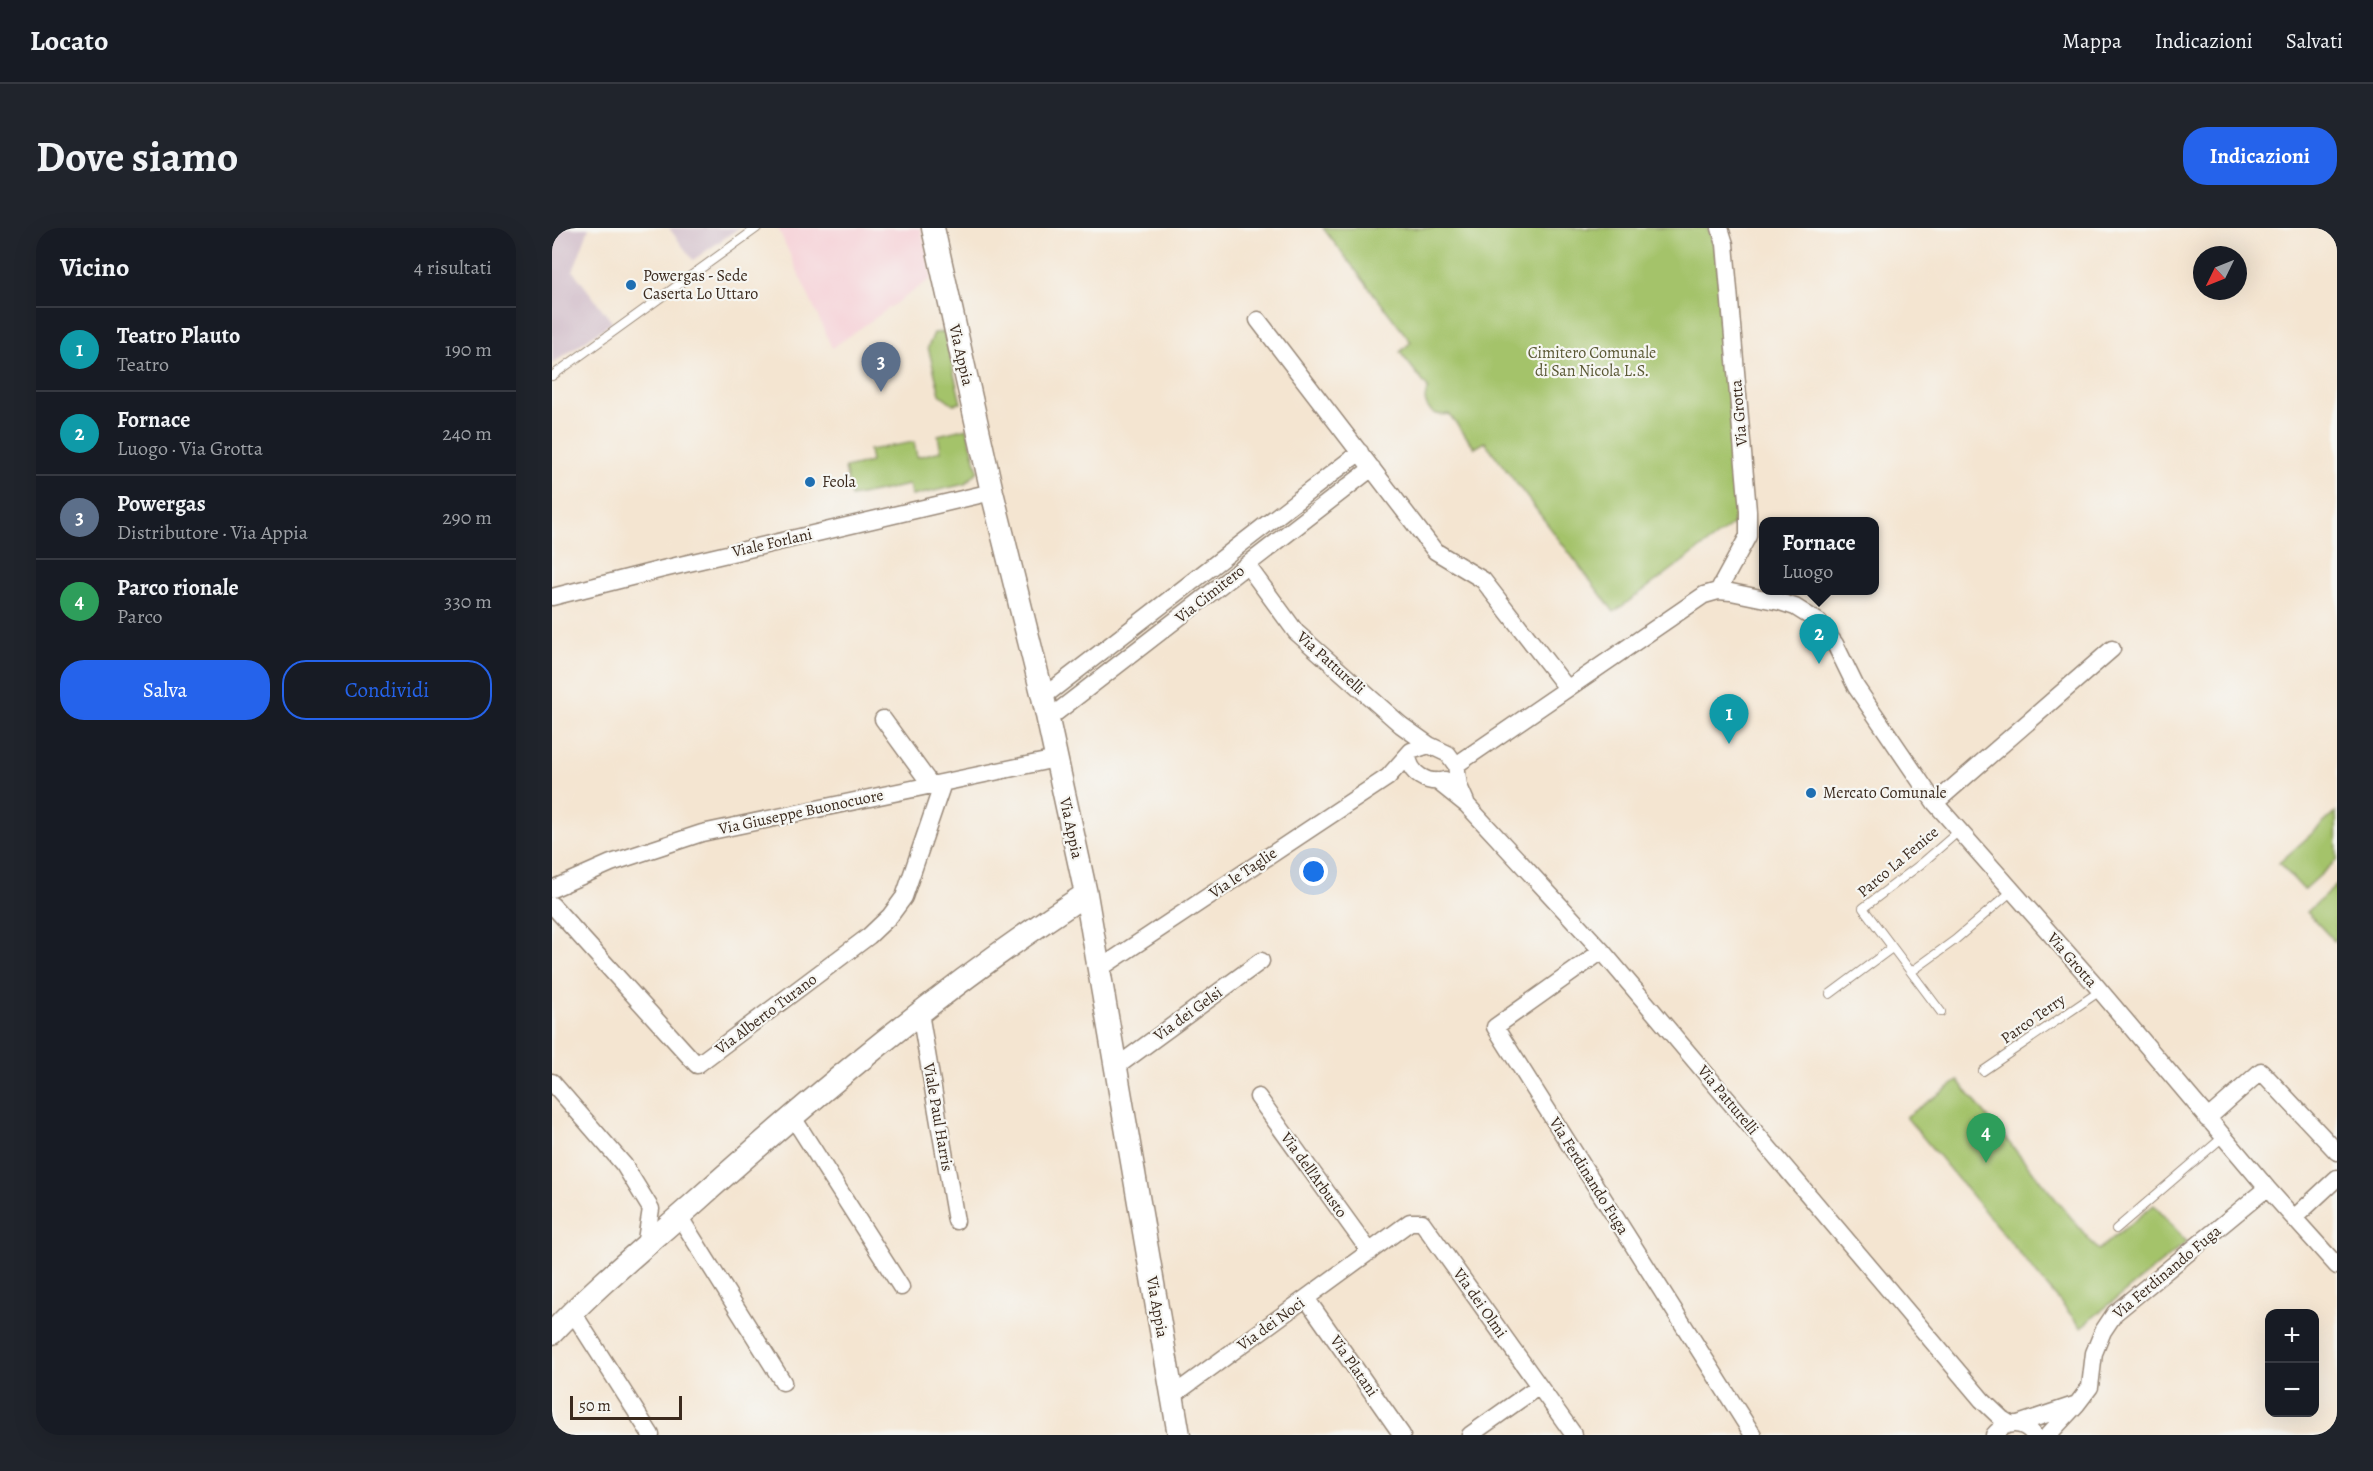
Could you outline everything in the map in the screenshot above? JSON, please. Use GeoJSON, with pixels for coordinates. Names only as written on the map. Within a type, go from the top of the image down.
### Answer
{"type":"FeatureCollection","features":[{"type":"Feature","properties":{"kind":"street","name":"Via Appia"},"geometry":{"type":"LineString","coordinates":[[933,228],[992,492],[1043,697],[1086,894],[1179,1435]]}},
{"type":"Feature","properties":{"kind":"street","name":"Via Grotta"},"geometry":{"type":"LineString","coordinates":[[1720,228],[1725,244],[1748,536],[1718,591],[1780,602],[1795,607],[1818,622],[1834,644],[1856,687],[1935,803],[2337,1266]]}},
{"type":"Feature","properties":{"kind":"street"},"geometry":{"type":"LineString","coordinates":[[1258,320],[1435,551],[1483,580],[1567,688]]}},
{"type":"Feature","properties":{"kind":"street","name":"Via Cimitero"},"geometry":{"type":"LineString","coordinates":[[1043,697],[1360,452]]}},
{"type":"Feature","properties":{"kind":"street","name":"Via Cimitero"},"geometry":{"type":"LineString","coordinates":[[1048,719],[1372,468]]}},
{"type":"Feature","properties":{"kind":"street","name":"Viale Forlani"},"geometry":{"type":"LineString","coordinates":[[552,597],[992,492]]}},
{"type":"Feature","properties":{"kind":"street","name":"Via Patturelli"},"geometry":{"type":"LineString","coordinates":[[1247,565],[1296,632],[1401,725],[1453,764],[1467,805]]}},
{"type":"Feature","properties":{"kind":"street"},"geometry":{"type":"LineString","coordinates":[[1437,781],[1448,779],[1453,764],[1489,742],[1689,603],[1718,591]]}},
{"type":"Feature","properties":{"kind":"street"},"geometry":{"type":"LineString","coordinates":[[1935,803],[2112,649]]}},
{"type":"Feature","properties":{"kind":"street"},"geometry":{"type":"LineString","coordinates":[[883,718],[937,784]]}},
{"type":"Feature","properties":{"kind":"street","name":"Via Patturelli"},"geometry":{"type":"LineString","coordinates":[[1401,725],[1410,753],[1409,761],[1415,771],[1426,780],[1437,781],[1467,805],[1602,951],[1982,1400],[2002,1419],[2014,1424]]}},
{"type":"Feature","properties":{"kind":"street"},"geometry":{"type":"LineString","coordinates":[[1410,753],[1429,745]]}},
{"type":"Feature","properties":{"kind":"street","name":"Via le Taglie"},"geometry":{"type":"LineString","coordinates":[[1099,969],[1388,777],[1410,753]]}},
{"type":"Feature","properties":{"kind":"street","name":"Via Giuseppe Buonocuore"},"geometry":{"type":"LineString","coordinates":[[552,889],[611,863],[702,833],[1056,759]]}},
{"type":"Feature","properties":{"kind":"street","name":"Via le Taglie"},"geometry":{"type":"LineString","coordinates":[[1388,777],[1415,771]]}},
{"type":"Feature","properties":{"kind":"street","name":"Via Alberto Turano"},"geometry":{"type":"LineString","coordinates":[[552,905],[697,1065],[869,936],[890,916],[904,897],[937,784]]}},
{"type":"Feature","properties":{"kind":"street"},"geometry":{"type":"LineString","coordinates":[[552,1326],[572,1311],[792,1116],[991,958],[1086,894]]}},
{"type":"Feature","properties":{"kind":"street","name":"Via Ferdinando Fuga"},"geometry":{"type":"LineString","coordinates":[[1602,951],[1495,1027],[1753,1435]]}},
{"type":"Feature","properties":{"kind":"street","name":"Via dei Gelsi"},"geometry":{"type":"LineString","coordinates":[[1116,1066],[1261,961]]}},
{"type":"Feature","properties":{"kind":"street","name":"Viale Paul Harris"},"geometry":{"type":"LineString","coordinates":[[920,1013],[956,1221]]}},
{"type":"Feature","properties":{"kind":"street"},"geometry":{"type":"LineString","coordinates":[[2207,1119],[2261,1071],[2337,1152]]}},
{"type":"Feature","properties":{"kind":"street"},"geometry":{"type":"LineString","coordinates":[[552,1082],[624,1165],[651,1209],[645,1246]]}},
{"type":"Feature","properties":{"kind":"street","name":"Via dell'Arbusto"},"geometry":{"type":"LineString","coordinates":[[1258,1097],[1370,1252]]}},
{"type":"Feature","properties":{"kind":"street"},"geometry":{"type":"LineString","coordinates":[[792,1116],[901,1287]]}},
{"type":"Feature","properties":{"kind":"street"},"geometry":{"type":"LineString","coordinates":[[2294,1218],[2337,1178]]}},
{"type":"Feature","properties":{"kind":"street","name":"Via Ferdinando Fuga"},"geometry":{"type":"LineString","coordinates":[[2048,1435],[2090,1387],[2094,1353],[2103,1331],[2115,1312],[2267,1188]]}},
{"type":"Feature","properties":{"kind":"street"},"geometry":{"type":"LineString","coordinates":[[679,1216],[783,1382]]}},
{"type":"Feature","properties":{"kind":"street","name":"Via dei Olmi"},"geometry":{"type":"LineString","coordinates":[[1370,1252],[1410,1222],[1422,1222],[1574,1435]]}},
{"type":"Feature","properties":{"kind":"street","name":"Via dei Noci"},"geometry":{"type":"LineString","coordinates":[[1172,1396],[1370,1252]]}},
{"type":"Feature","properties":{"kind":"street","name":"Via Platani"},"geometry":{"type":"LineString","coordinates":[[1306,1298],[1402,1435]]}},
{"type":"Feature","properties":{"kind":"street"},"geometry":{"type":"LineString","coordinates":[[552,1333],[572,1311]]}},
{"type":"Feature","properties":{"kind":"street"},"geometry":{"type":"LineString","coordinates":[[572,1311],[651,1435]]}},
{"type":"Feature","properties":{"kind":"street"},"geometry":{"type":"LineString","coordinates":[[1470,1435],[1539,1386]]}},
{"type":"Feature","properties":{"kind":"street","name":"Via Patturelli"},"geometry":{"type":"LineString","coordinates":[[1982,1400],[1993,1422],[1995,1434]]}},
{"type":"Feature","properties":{"kind":"street"},"geometry":{"type":"LineString","coordinates":[[1995,1434],[2014,1424],[2077,1404]]}},
{"type":"Feature","properties":{"kind":"street"},"geometry":{"type":"LineString","coordinates":[[2014,1424],[2026,1426],[2034,1435]]}},
{"type":"Feature","properties":{"kind":"lane"},"geometry":{"type":"LineString","coordinates":[[552,376],[757,228]]}},
{"type":"Feature","properties":{"kind":"lane","name":"Parco La Fenice"},"geometry":{"type":"LineString","coordinates":[[1941,1012],[1863,908],[1921,864],[1959,831]]}},
{"type":"Feature","properties":{"kind":"lane"},"geometry":{"type":"LineString","coordinates":[[1911,972],[2012,891]]}},
{"type":"Feature","properties":{"kind":"lane"},"geometry":{"type":"LineString","coordinates":[[1830,993],[1892,948]]}},
{"type":"Feature","properties":{"kind":"lane","name":"Parco Terry"},"geometry":{"type":"LineString","coordinates":[[1983,1071],[2100,991]]}},
{"type":"Feature","properties":{"kind":"lane"},"geometry":{"type":"LineString","coordinates":[[2116,1228],[2223,1137]]}},
{"type":"Feature","properties":{"kind":"shaded area"},"geometry":{"type":"Polygon","coordinates":[[[552,228],[589,228],[573,271],[612,322],[552,364],[552,228]]]}},
{"type":"Feature","properties":{"kind":"shaded area"},"geometry":{"type":"Polygon","coordinates":[[[669,228],[739,228],[693,260],[669,228]]]}},
{"type":"Feature","properties":{"kind":"shaded area"},"geometry":{"type":"Polygon","coordinates":[[[778,228],[921,228],[932,278],[832,348],[778,228]]]}},
{"type":"Feature","properties":{"kind":"green space","name":"Cimitero Comunale di San Nicola L.S."},"geometry":{"type":"Polygon","coordinates":[[[1323,228],[1708,228],[1717,253],[1739,520],[1614,612],[1485,442],[1475,448],[1449,414],[1432,412],[1425,399],[1428,388],[1400,352],[1411,342],[1323,228]]]}},
{"type":"Feature","properties":{"kind":"green space"},"geometry":{"type":"Polygon","coordinates":[[[944,332],[961,403],[953,404],[940,394],[928,347],[934,333],[944,332]]]}},
{"type":"Feature","properties":{"kind":"green space"},"geometry":{"type":"Polygon","coordinates":[[[967,428],[978,471],[965,484],[912,496],[909,485],[851,497],[845,468],[871,462],[869,450],[914,442],[917,457],[941,451],[938,435],[967,428]]]}},
{"type":"Feature","properties":{"kind":"green space"},"geometry":{"type":"Polygon","coordinates":[[[2336,812],[2337,860],[2304,890],[2279,863],[2336,812]]]}},
{"type":"Feature","properties":{"kind":"green space"},"geometry":{"type":"Polygon","coordinates":[[[2337,885],[2337,938],[2334,941],[2307,912],[2337,885]]]}},
{"type":"Feature","properties":{"kind":"green space"},"geometry":{"type":"Polygon","coordinates":[[[1958,1081],[2098,1250],[2154,1205],[2187,1242],[2081,1327],[1906,1117],[1958,1081]]]}},
{"type":"Feature","properties":{"kind":"place","name":"Powergas - Sede Caserta Lo Uttaro"},"geometry":{"type":"Point","coordinates":[631,285]}},
{"type":"Feature","properties":{"kind":"place","name":"Powergas"},"geometry":{"type":"Point","coordinates":[881,392]}},
{"type":"Feature","properties":{"kind":"place","name":"Feola"},"geometry":{"type":"Point","coordinates":[810,482]}},
{"type":"Feature","properties":{"kind":"place","name":"Fornace"},"geometry":{"type":"Point","coordinates":[1819,664]}},
{"type":"Feature","properties":{"kind":"place","name":"Teatro Plauto"},"geometry":{"type":"Point","coordinates":[1729,744]}},
{"type":"Feature","properties":{"kind":"place","name":"Mercato Comunale"},"geometry":{"type":"Point","coordinates":[1811,793]}},
{"type":"Feature","properties":{"kind":"place","name":"Parco rionale"},"geometry":{"type":"Point","coordinates":[1986,1163]}}]}
